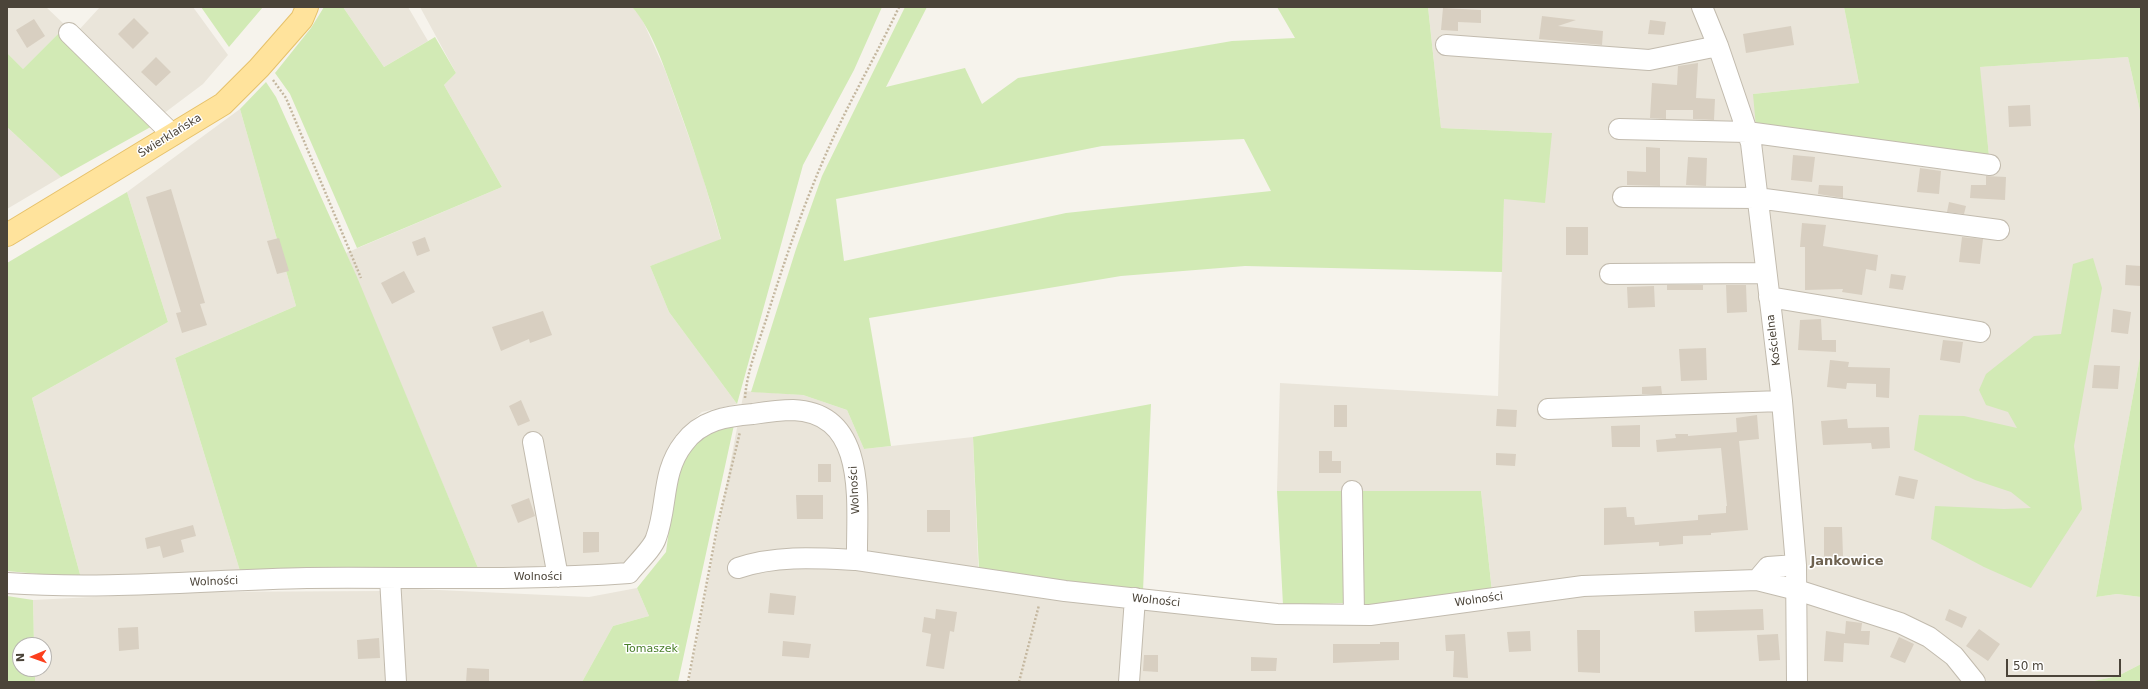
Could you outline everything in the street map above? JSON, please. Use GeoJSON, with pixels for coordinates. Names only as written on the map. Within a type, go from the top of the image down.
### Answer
{"type":"FeatureCollection","features":[{"type":"Feature","properties":{"kind":"main road","name":"Świerklańska"},"geometry":{"type":"LineString","coordinates":[[7,235],[223,104],[259,68],[302,19],[307,7]]}},
{"type":"Feature","properties":{"kind":"street","name":"Kościelna"},"geometry":{"type":"LineString","coordinates":[[1702,7],[1718,46],[1750,143],[1782,401],[1796,565],[1797,682]]}},
{"type":"Feature","properties":{"kind":"street"},"geometry":{"type":"LineString","coordinates":[[69,33],[173,135]]}},
{"type":"Feature","properties":{"kind":"street"},"geometry":{"type":"LineString","coordinates":[[1446,45],[1649,60],[1718,46]]}},
{"type":"Feature","properties":{"kind":"street"},"geometry":{"type":"LineString","coordinates":[[1619,130],[1747,132],[1990,166]]}},
{"type":"Feature","properties":{"kind":"street"},"geometry":{"type":"LineString","coordinates":[[1623,197],[1757,198],[2000,230]]}},
{"type":"Feature","properties":{"kind":"street"},"geometry":{"type":"LineString","coordinates":[[1610,274],[1766,273]]}},
{"type":"Feature","properties":{"kind":"street"},"geometry":{"type":"LineString","coordinates":[[1769,297],[1980,332]]}},
{"type":"Feature","properties":{"kind":"street"},"geometry":{"type":"LineString","coordinates":[[1548,409],[1782,401]]}},
{"type":"Feature","properties":{"kind":"street","name":"Wolności"},"geometry":{"type":"LineString","coordinates":[[7,583],[131,585],[298,579],[558,577],[629,573],[656,538],[671,465],[683,443],[692,433],[709,422],[742,415],[793,410],[825,420],[841,435],[849,446],[854,465],[857,560],[1043,587],[1277,614],[1370,615],[1583,586],[1757,580],[1797,590],[1900,623],[1929,637],[1954,656],[1975,682]]}},
{"type":"Feature","properties":{"kind":"street"},"geometry":{"type":"LineString","coordinates":[[533,442],[558,577]]}},
{"type":"Feature","properties":{"kind":"street"},"geometry":{"type":"LineString","coordinates":[[1352,491],[1354,614]]}},
{"type":"Feature","properties":{"kind":"street"},"geometry":{"type":"LineString","coordinates":[[738,568],[758,562],[791,559],[857,560]]}},
{"type":"Feature","properties":{"kind":"street"},"geometry":{"type":"LineString","coordinates":[[1757,580],[1768,567],[1796,565]]}},
{"type":"Feature","properties":{"kind":"street"},"geometry":{"type":"LineString","coordinates":[[390,578],[396,682]]}},
{"type":"Feature","properties":{"kind":"street"},"geometry":{"type":"LineString","coordinates":[[1129,682],[1135,598]]}},
{"type":"Feature","properties":{"kind":"path"},"geometry":{"type":"LineString","coordinates":[[688,682],[718,523],[738,442],[745,389],[797,222],[835,133],[877,54],[899,7]]}},
{"type":"Feature","properties":{"kind":"path"},"geometry":{"type":"LineString","coordinates":[[259,68],[268,74],[286,98],[361,278]]}},
{"type":"Feature","properties":{"kind":"path"},"geometry":{"type":"LineString","coordinates":[[1019,682],[1043,587]]}},
{"type":"Feature","properties":{"kind":"shaded area"},"geometry":{"type":"Polygon","coordinates":[[[7,7],[46,7],[66,26],[23,69],[7,53],[7,7]]]}},
{"type":"Feature","properties":{"kind":"shaded area"},"geometry":{"type":"Polygon","coordinates":[[[100,7],[193,7],[228,55],[203,84],[163,114],[78,31],[100,7]]]}},
{"type":"Feature","properties":{"kind":"shaded area"},"geometry":{"type":"Polygon","coordinates":[[[343,7],[408,7],[428,41],[384,67],[343,7]]]}},
{"type":"Feature","properties":{"kind":"shaded area"},"geometry":{"type":"Polygon","coordinates":[[[420,7],[632,7],[641,17],[665,70],[702,174],[721,240],[650,266],[669,312],[737,404],[702,412],[679,432],[664,456],[649,537],[625,566],[478,568],[346,253],[502,187],[444,85],[456,73],[420,7]]]}},
{"type":"Feature","properties":{"kind":"shaded area"},"geometry":{"type":"Polygon","coordinates":[[[1428,7],[1844,7],[1859,83],[1753,94],[1989,155],[1979,67],[2128,57],[2141,115],[2141,352],[2096,597],[2117,594],[2141,597],[2141,664],[2118,676],[2089,682],[689,682],[744,391],[803,395],[847,410],[864,449],[973,437],[979,586],[1270,623],[1494,610],[1481,491],[1277,491],[1280,383],[1498,396],[1504,199],[1551,133],[1441,128],[1428,7]]]}},
{"type":"Feature","properties":{"kind":"shaded area"},"geometry":{"type":"Polygon","coordinates":[[[240,109],[296,306],[175,358],[240,571],[81,578],[32,398],[168,322],[127,192],[240,109]]]}},
{"type":"Feature","properties":{"kind":"shaded area"},"geometry":{"type":"Polygon","coordinates":[[[7,127],[61,177],[7,209],[7,127]]]}},
{"type":"Feature","properties":{"kind":"shaded area"},"geometry":{"type":"Polygon","coordinates":[[[396,588],[589,597],[637,588],[649,616],[613,626],[582,682],[403,682],[396,588]]]}},
{"type":"Feature","properties":{"kind":"shaded area"},"geometry":{"type":"Polygon","coordinates":[[[384,591],[387,682],[35,682],[35,677],[52,677],[52,637],[34,637],[33,600],[192,592],[384,591]]]}},
{"type":"Feature","properties":{"kind":"green space"},"geometry":{"type":"Polygon","coordinates":[[[201,7],[263,7],[229,47],[201,7]]]}},
{"type":"Feature","properties":{"kind":"green space"},"geometry":{"type":"Polygon","coordinates":[[[324,7],[343,7],[384,67],[435,37],[456,73],[444,85],[502,187],[357,248],[290,94],[275,73],[311,28],[324,7]]]}},
{"type":"Feature","properties":{"kind":"green space"},"geometry":{"type":"Polygon","coordinates":[[[632,7],[882,7],[854,70],[803,165],[737,404],[669,312],[650,266],[721,239],[700,168],[662,62],[646,26],[632,7]]]}},
{"type":"Feature","properties":{"kind":"green space"},"geometry":{"type":"Polygon","coordinates":[[[905,7],[927,7],[886,87],[965,68],[982,104],[1018,78],[1232,41],[1295,38],[1277,7],[1428,7],[1441,128],[1552,133],[1545,203],[1504,199],[1502,272],[1245,266],[1121,276],[869,318],[891,446],[864,449],[847,410],[803,395],[751,392],[796,249],[822,176],[905,7]],[[1244,139],[1102,146],[836,199],[844,261],[1066,213],[1271,191],[1244,139]]]}},
{"type":"Feature","properties":{"kind":"green space"},"geometry":{"type":"Polygon","coordinates":[[[1844,7],[2141,7],[2141,115],[2128,57],[1980,67],[1989,156],[1756,127],[1753,94],[1859,83],[1844,7]]]}},
{"type":"Feature","properties":{"kind":"green space"},"geometry":{"type":"Polygon","coordinates":[[[61,31],[156,124],[61,177],[7,127],[7,53],[23,69],[61,31]]]}},
{"type":"Feature","properties":{"kind":"green space"},"geometry":{"type":"Polygon","coordinates":[[[266,82],[276,97],[357,277],[478,568],[324,567],[240,571],[175,358],[296,306],[240,109],[266,82]]]}},
{"type":"Feature","properties":{"kind":"green space"},"geometry":{"type":"Polygon","coordinates":[[[127,192],[168,322],[32,398],[81,578],[7,571],[7,263],[127,192]]]}},
{"type":"Feature","properties":{"kind":"green space"},"geometry":{"type":"Polygon","coordinates":[[[2093,258],[2102,288],[2074,446],[2082,509],[2031,588],[1984,567],[1931,539],[1935,506],[2004,509],[2031,508],[2011,492],[1975,480],[1914,450],[1919,415],[1964,416],[2017,428],[2008,412],[1986,405],[1979,390],[1986,374],[2034,336],[2061,334],[2073,264],[2093,258]]]}},
{"type":"Feature","properties":{"kind":"green space"},"geometry":{"type":"Polygon","coordinates":[[[2141,352],[2141,597],[2117,594],[2096,597],[2141,352]]]}},
{"type":"Feature","properties":{"kind":"green space"},"geometry":{"type":"Polygon","coordinates":[[[1151,404],[1143,591],[979,570],[973,437],[1151,404]]]}},
{"type":"Feature","properties":{"kind":"green space","name":"Tomaszek"},"geometry":{"type":"Polygon","coordinates":[[[734,425],[678,682],[582,682],[613,626],[649,616],[637,588],[666,552],[671,515],[684,452],[713,429],[734,425]]]}},
{"type":"Feature","properties":{"kind":"green space"},"geometry":{"type":"Polygon","coordinates":[[[1277,491],[1342,491],[1347,603],[1283,605],[1277,491]]]}},
{"type":"Feature","properties":{"kind":"green space"},"geometry":{"type":"Polygon","coordinates":[[[1352,491],[1481,491],[1492,592],[1361,607],[1352,491]]]}},
{"type":"Feature","properties":{"kind":"green space"},"geometry":{"type":"Polygon","coordinates":[[[7,596],[33,600],[34,637],[12,637],[12,677],[35,677],[35,682],[7,682],[7,596]]]}},
{"type":"Feature","properties":{"kind":"green space"},"geometry":{"type":"Polygon","coordinates":[[[2141,664],[2141,682],[2089,682],[2118,676],[2141,664]]]}},
{"type":"Feature","properties":{"kind":"building"},"geometry":{"type":"Polygon","coordinates":[[[1443,8],[1481,10],[1481,23],[1458,22],[1458,31],[1441,30],[1443,8]]]}},
{"type":"Feature","properties":{"kind":"building"},"geometry":{"type":"Polygon","coordinates":[[[1542,16],[1576,20],[1558,26],[1603,31],[1602,45],[1539,39],[1542,16]]]}},
{"type":"Feature","properties":{"kind":"building"},"geometry":{"type":"Polygon","coordinates":[[[134,18],[149,33],[133,49],[118,34],[134,18]]]}},
{"type":"Feature","properties":{"kind":"building"},"geometry":{"type":"Polygon","coordinates":[[[34,19],[45,36],[27,48],[16,30],[34,19]]]}},
{"type":"Feature","properties":{"kind":"building"},"geometry":{"type":"Polygon","coordinates":[[[1650,20],[1666,22],[1664,35],[1648,34],[1650,20]]]}},
{"type":"Feature","properties":{"kind":"building"},"geometry":{"type":"Polygon","coordinates":[[[1791,26],[1794,45],[1746,53],[1743,34],[1791,26]]]}},
{"type":"Feature","properties":{"kind":"building"},"geometry":{"type":"Polygon","coordinates":[[[156,57],[171,72],[156,86],[141,72],[156,57]]]}},
{"type":"Feature","properties":{"kind":"building"},"geometry":{"type":"Polygon","coordinates":[[[1698,63],[1696,98],[1715,99],[1714,120],[1693,119],[1693,110],[1666,110],[1666,119],[1650,118],[1652,83],[1677,85],[1678,66],[1698,63]]]}},
{"type":"Feature","properties":{"kind":"building"},"geometry":{"type":"Polygon","coordinates":[[[2030,105],[2031,126],[2009,127],[2008,106],[2030,105]]]}},
{"type":"Feature","properties":{"kind":"building"},"geometry":{"type":"Polygon","coordinates":[[[1646,147],[1660,148],[1660,186],[1627,185],[1627,171],[1646,172],[1646,147]]]}},
{"type":"Feature","properties":{"kind":"building"},"geometry":{"type":"Polygon","coordinates":[[[1793,155],[1815,157],[1812,182],[1791,180],[1793,155]]]}},
{"type":"Feature","properties":{"kind":"building"},"geometry":{"type":"Polygon","coordinates":[[[1688,157],[1707,158],[1706,186],[1686,185],[1688,157]]]}},
{"type":"Feature","properties":{"kind":"building"},"geometry":{"type":"Polygon","coordinates":[[[1920,168],[1941,171],[1939,194],[1917,192],[1920,168]]]}},
{"type":"Feature","properties":{"kind":"building"},"geometry":{"type":"Polygon","coordinates":[[[1986,176],[2006,177],[2005,200],[1970,198],[1971,185],[1986,185],[1986,176]]]}},
{"type":"Feature","properties":{"kind":"building"},"geometry":{"type":"Polygon","coordinates":[[[1819,185],[1843,186],[1843,198],[1818,194],[1819,185]]]}},
{"type":"Feature","properties":{"kind":"building"},"geometry":{"type":"Polygon","coordinates":[[[171,189],[205,303],[200,304],[207,325],[182,333],[176,313],[181,312],[146,197],[171,189]]]}},
{"type":"Feature","properties":{"kind":"building"},"geometry":{"type":"Polygon","coordinates":[[[1949,202],[1966,206],[1964,214],[1947,212],[1949,202]]]}},
{"type":"Feature","properties":{"kind":"building"},"geometry":{"type":"Polygon","coordinates":[[[1802,223],[1826,225],[1823,246],[1878,255],[1876,271],[1866,269],[1862,295],[1842,292],[1843,289],[1805,290],[1805,247],[1800,247],[1802,223]]]}},
{"type":"Feature","properties":{"kind":"building"},"geometry":{"type":"Polygon","coordinates":[[[1566,227],[1588,227],[1588,255],[1566,255],[1566,227]]]}},
{"type":"Feature","properties":{"kind":"building"},"geometry":{"type":"Polygon","coordinates":[[[425,237],[430,251],[417,256],[412,242],[425,237]]]}},
{"type":"Feature","properties":{"kind":"building"},"geometry":{"type":"Polygon","coordinates":[[[1962,237],[1983,239],[1980,264],[1959,262],[1962,237]]]}},
{"type":"Feature","properties":{"kind":"building"},"geometry":{"type":"Polygon","coordinates":[[[279,238],[289,271],[277,274],[267,241],[279,238]]]}},
{"type":"Feature","properties":{"kind":"building"},"geometry":{"type":"Polygon","coordinates":[[[2126,265],[2141,266],[2141,286],[2125,285],[2126,265]]]}},
{"type":"Feature","properties":{"kind":"building"},"geometry":{"type":"Polygon","coordinates":[[[404,271],[415,292],[392,304],[381,283],[404,271]]]}},
{"type":"Feature","properties":{"kind":"building"},"geometry":{"type":"Polygon","coordinates":[[[1891,274],[1906,276],[1903,290],[1889,288],[1891,274]]]}},
{"type":"Feature","properties":{"kind":"building"},"geometry":{"type":"Polygon","coordinates":[[[1667,285],[1703,285],[1703,290],[1667,290],[1667,285]]]}},
{"type":"Feature","properties":{"kind":"building"},"geometry":{"type":"Polygon","coordinates":[[[1726,285],[1746,285],[1747,312],[1727,313],[1726,285]]]}},
{"type":"Feature","properties":{"kind":"building"},"geometry":{"type":"Polygon","coordinates":[[[1654,286],[1655,307],[1628,308],[1627,287],[1654,286]]]}},
{"type":"Feature","properties":{"kind":"building"},"geometry":{"type":"Polygon","coordinates":[[[2113,309],[2131,312],[2128,334],[2111,332],[2113,309]]]}},
{"type":"Feature","properties":{"kind":"building"},"geometry":{"type":"Polygon","coordinates":[[[543,311],[552,335],[530,343],[529,339],[501,351],[492,327],[543,311]]]}},
{"type":"Feature","properties":{"kind":"building"},"geometry":{"type":"Polygon","coordinates":[[[1821,319],[1822,340],[1836,340],[1836,352],[1798,350],[1800,320],[1821,319]]]}},
{"type":"Feature","properties":{"kind":"building"},"geometry":{"type":"Polygon","coordinates":[[[1943,340],[1963,342],[1960,363],[1940,360],[1943,340]]]}},
{"type":"Feature","properties":{"kind":"building"},"geometry":{"type":"Polygon","coordinates":[[[1706,348],[1707,380],[1681,381],[1679,349],[1706,348]]]}},
{"type":"Feature","properties":{"kind":"building"},"geometry":{"type":"Polygon","coordinates":[[[1830,360],[1849,362],[1848,367],[1890,368],[1889,398],[1876,397],[1876,384],[1847,383],[1846,389],[1827,387],[1830,360]]]}},
{"type":"Feature","properties":{"kind":"building"},"geometry":{"type":"Polygon","coordinates":[[[2094,365],[2120,366],[2118,389],[2092,388],[2094,365]]]}},
{"type":"Feature","properties":{"kind":"building"},"geometry":{"type":"Polygon","coordinates":[[[1661,386],[1662,394],[1642,394],[1642,387],[1661,386]]]}},
{"type":"Feature","properties":{"kind":"building"},"geometry":{"type":"Polygon","coordinates":[[[521,400],[530,421],[518,426],[509,406],[521,400]]]}},
{"type":"Feature","properties":{"kind":"building"},"geometry":{"type":"Polygon","coordinates":[[[1334,405],[1347,405],[1347,427],[1334,427],[1334,405]]]}},
{"type":"Feature","properties":{"kind":"building"},"geometry":{"type":"Polygon","coordinates":[[[1497,409],[1517,410],[1516,427],[1496,426],[1497,409]]]}},
{"type":"Feature","properties":{"kind":"building"},"geometry":{"type":"Polygon","coordinates":[[[1757,415],[1759,439],[1739,441],[1748,530],[1711,533],[1711,535],[1683,536],[1683,544],[1659,546],[1659,542],[1604,545],[1604,508],[1626,507],[1627,517],[1634,517],[1635,525],[1698,520],[1698,515],[1726,513],[1727,506],[1721,448],[1657,452],[1656,440],[1676,438],[1675,434],[1688,434],[1688,436],[1737,432],[1736,418],[1757,415]]]}},
{"type":"Feature","properties":{"kind":"building"},"geometry":{"type":"Polygon","coordinates":[[[1847,419],[1848,428],[1889,427],[1890,448],[1872,449],[1871,443],[1823,445],[1821,421],[1847,419]]]}},
{"type":"Feature","properties":{"kind":"building"},"geometry":{"type":"Polygon","coordinates":[[[1640,425],[1640,447],[1612,447],[1611,426],[1640,425]]]}},
{"type":"Feature","properties":{"kind":"building"},"geometry":{"type":"Polygon","coordinates":[[[1319,451],[1332,451],[1332,461],[1341,461],[1341,473],[1319,473],[1319,451]]]}},
{"type":"Feature","properties":{"kind":"building"},"geometry":{"type":"Polygon","coordinates":[[[1496,453],[1516,454],[1515,466],[1496,465],[1496,453]]]}},
{"type":"Feature","properties":{"kind":"building"},"geometry":{"type":"Polygon","coordinates":[[[818,464],[831,464],[831,482],[818,482],[818,464]]]}},
{"type":"Feature","properties":{"kind":"building"},"geometry":{"type":"Polygon","coordinates":[[[1899,476],[1918,480],[1914,499],[1895,495],[1899,476]]]}},
{"type":"Feature","properties":{"kind":"building"},"geometry":{"type":"Polygon","coordinates":[[[796,495],[823,495],[823,519],[797,519],[796,495]]]}},
{"type":"Feature","properties":{"kind":"building"},"geometry":{"type":"Polygon","coordinates":[[[529,498],[535,516],[518,523],[511,505],[529,498]]]}},
{"type":"Feature","properties":{"kind":"building"},"geometry":{"type":"Polygon","coordinates":[[[927,510],[950,510],[950,532],[927,532],[927,510]]]}},
{"type":"Feature","properties":{"kind":"building"},"geometry":{"type":"Polygon","coordinates":[[[193,525],[196,536],[181,540],[184,552],[163,558],[160,546],[147,549],[145,538],[193,525]]]}},
{"type":"Feature","properties":{"kind":"building"},"geometry":{"type":"Polygon","coordinates":[[[1824,527],[1842,527],[1843,556],[1824,557],[1824,527]]]}},
{"type":"Feature","properties":{"kind":"building"},"geometry":{"type":"Polygon","coordinates":[[[583,532],[599,532],[599,552],[583,553],[583,532]]]}},
{"type":"Feature","properties":{"kind":"building"},"geometry":{"type":"Polygon","coordinates":[[[770,593],[796,596],[794,615],[768,613],[770,593]]]}},
{"type":"Feature","properties":{"kind":"building"},"geometry":{"type":"Polygon","coordinates":[[[936,609],[957,612],[954,632],[950,631],[944,669],[926,666],[931,634],[922,632],[924,617],[935,619],[936,609]]]}},
{"type":"Feature","properties":{"kind":"building"},"geometry":{"type":"Polygon","coordinates":[[[1763,609],[1764,630],[1695,632],[1694,611],[1763,609]]]}},
{"type":"Feature","properties":{"kind":"building"},"geometry":{"type":"Polygon","coordinates":[[[1949,609],[1967,617],[1962,628],[1945,620],[1949,609]]]}},
{"type":"Feature","properties":{"kind":"building"},"geometry":{"type":"Polygon","coordinates":[[[1846,621],[1862,623],[1861,631],[1870,631],[1869,645],[1844,643],[1843,662],[1824,661],[1826,631],[1845,634],[1846,621]]]}},
{"type":"Feature","properties":{"kind":"building"},"geometry":{"type":"Polygon","coordinates":[[[138,627],[139,649],[119,651],[118,628],[138,627]]]}},
{"type":"Feature","properties":{"kind":"building"},"geometry":{"type":"Polygon","coordinates":[[[1979,629],[2000,644],[1988,661],[1966,646],[1979,629]]]}},
{"type":"Feature","properties":{"kind":"building"},"geometry":{"type":"Polygon","coordinates":[[[1577,630],[1600,630],[1600,673],[1578,672],[1577,630]]]}},
{"type":"Feature","properties":{"kind":"building"},"geometry":{"type":"Polygon","coordinates":[[[1530,631],[1531,651],[1509,652],[1507,632],[1530,631]]]}},
{"type":"Feature","properties":{"kind":"building"},"geometry":{"type":"Polygon","coordinates":[[[1465,634],[1468,678],[1453,677],[1454,651],[1446,651],[1445,635],[1465,634]]]}},
{"type":"Feature","properties":{"kind":"building"},"geometry":{"type":"Polygon","coordinates":[[[1778,634],[1780,660],[1759,661],[1757,635],[1778,634]]]}},
{"type":"Feature","properties":{"kind":"building"},"geometry":{"type":"Polygon","coordinates":[[[1899,637],[1914,644],[1905,663],[1890,657],[1899,637]]]}},
{"type":"Feature","properties":{"kind":"building"},"geometry":{"type":"Polygon","coordinates":[[[379,638],[380,658],[358,659],[357,640],[379,638]]]}},
{"type":"Feature","properties":{"kind":"building"},"geometry":{"type":"Polygon","coordinates":[[[783,641],[811,644],[809,658],[782,656],[783,641]]]}},
{"type":"Feature","properties":{"kind":"building"},"geometry":{"type":"Polygon","coordinates":[[[1380,642],[1399,642],[1399,660],[1333,663],[1333,644],[1380,644],[1380,642]]]}},
{"type":"Feature","properties":{"kind":"building"},"geometry":{"type":"Polygon","coordinates":[[[1144,655],[1158,655],[1158,672],[1143,671],[1144,655]]]}},
{"type":"Feature","properties":{"kind":"building"},"geometry":{"type":"Polygon","coordinates":[[[1251,657],[1277,658],[1276,671],[1251,671],[1251,657]]]}},
{"type":"Feature","properties":{"kind":"building"},"geometry":{"type":"Polygon","coordinates":[[[467,668],[489,669],[489,682],[466,682],[467,668]]]}},
{"type":"Feature","properties":{"kind":"district","name":"Jankowice"},"geometry":{"type":"Point","coordinates":[1847,562]}}]}
